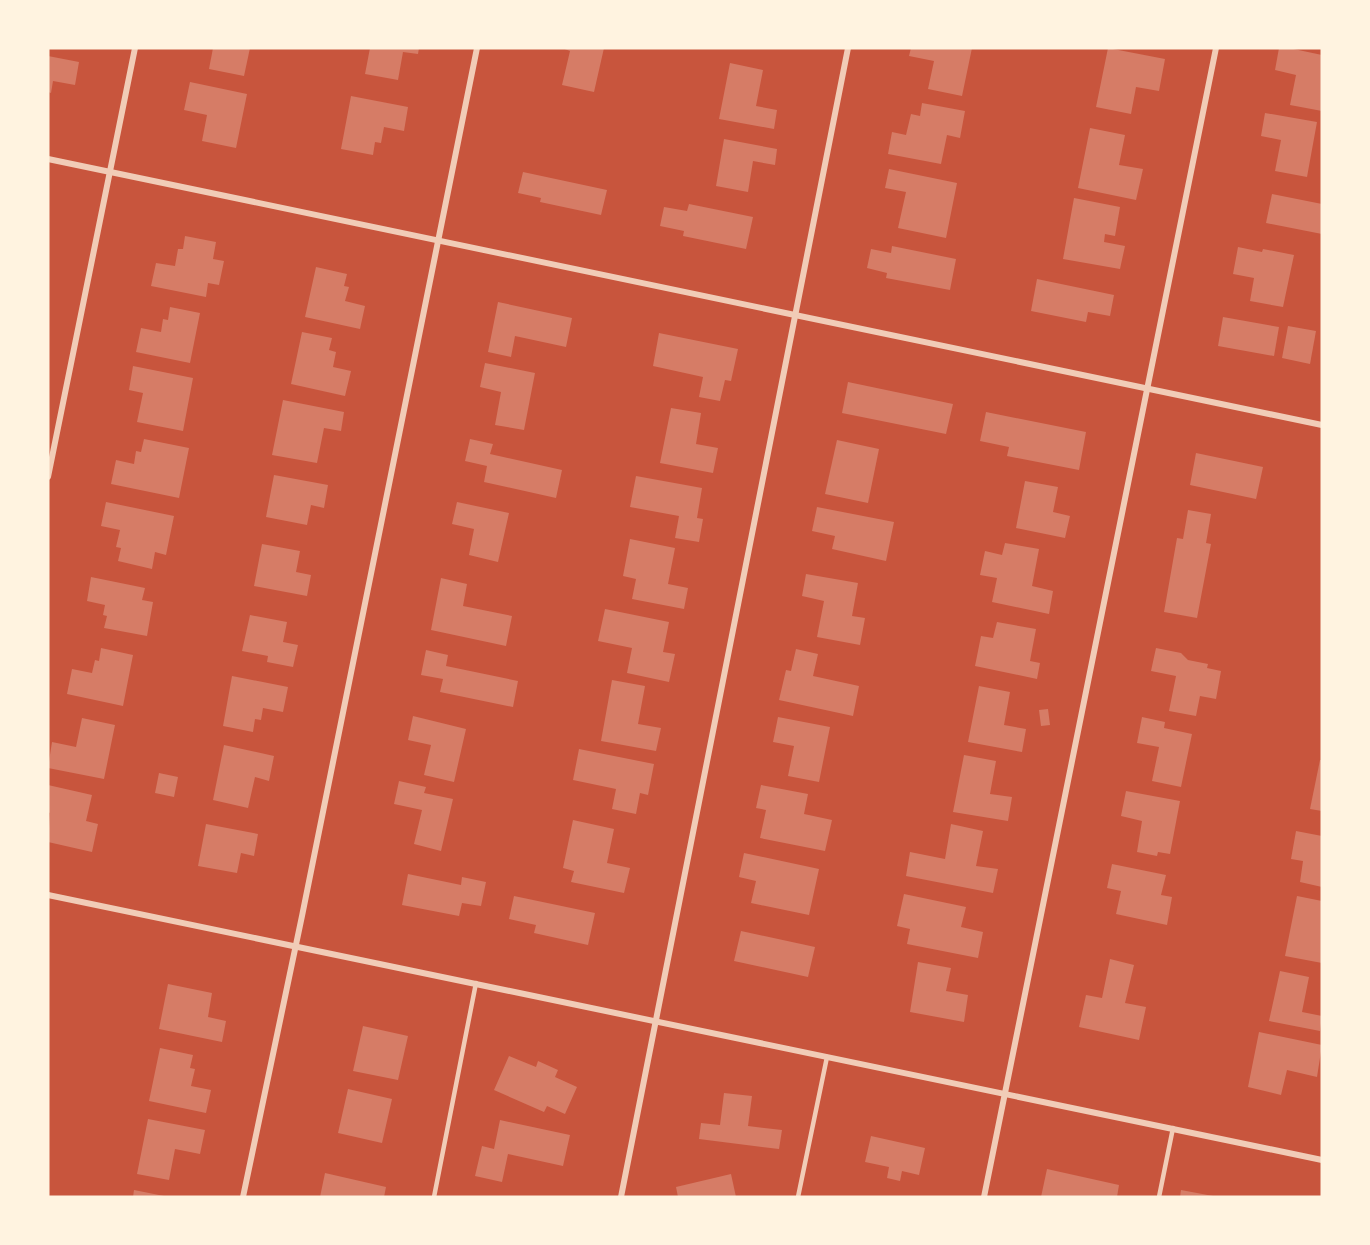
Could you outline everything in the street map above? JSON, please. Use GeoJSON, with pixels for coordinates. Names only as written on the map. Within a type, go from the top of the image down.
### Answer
{"type":"FeatureCollection","features":[{"type":"Feature","properties":{"kind":"street"},"geometry":{"type":"LineString","coordinates":[[48,477],[135,48]]}},
{"type":"Feature","properties":{"kind":"street"},"geometry":{"type":"LineString","coordinates":[[243,1197],[296,946],[477,48]]}},
{"type":"Feature","properties":{"kind":"street"},"geometry":{"type":"LineString","coordinates":[[621,1197],[848,48]]}},
{"type":"Feature","properties":{"kind":"street"},"geometry":{"type":"LineString","coordinates":[[984,1197],[1216,48]]}},
{"type":"Feature","properties":{"kind":"street"},"geometry":{"type":"LineString","coordinates":[[48,159],[1322,425]]}},
{"type":"Feature","properties":{"kind":"street"},"geometry":{"type":"LineString","coordinates":[[48,895],[1322,1160]]}},
{"type":"Feature","properties":{"kind":"lane"},"geometry":{"type":"LineString","coordinates":[[434,1197],[476,984]]}},
{"type":"Feature","properties":{"kind":"lane"},"geometry":{"type":"LineString","coordinates":[[798,1197],[826,1057]]}},
{"type":"Feature","properties":{"kind":"lane"},"geometry":{"type":"LineString","coordinates":[[1159,1197],[1173,1128]]}},
{"type":"Feature","properties":{"kind":"building"},"geometry":{"type":"Polygon","coordinates":[[[213,48],[250,48],[244,76],[209,69],[213,48]]]}},
{"type":"Feature","properties":{"kind":"building"},"geometry":{"type":"Polygon","coordinates":[[[370,48],[419,48],[418,54],[403,52],[398,80],[365,74],[370,48]]]}},
{"type":"Feature","properties":{"kind":"building"},"geometry":{"type":"Polygon","coordinates":[[[562,48],[604,48],[594,92],[562,85],[570,51],[562,48]]]}},
{"type":"Feature","properties":{"kind":"building"},"geometry":{"type":"Polygon","coordinates":[[[911,48],[972,48],[962,96],[928,89],[934,61],[909,56],[911,48]]]}},
{"type":"Feature","properties":{"kind":"building"},"geometry":{"type":"Polygon","coordinates":[[[1108,48],[1165,59],[1159,91],[1136,87],[1131,114],[1096,107],[1108,48]]]}},
{"type":"Feature","properties":{"kind":"building"},"geometry":{"type":"Polygon","coordinates":[[[1279,48],[1322,55],[1322,111],[1290,105],[1296,75],[1275,70],[1279,48]]]}},
{"type":"Feature","properties":{"kind":"building"},"geometry":{"type":"Polygon","coordinates":[[[48,56],[79,62],[75,85],[53,81],[51,93],[48,92],[48,56]]]}},
{"type":"Feature","properties":{"kind":"building"},"geometry":{"type":"Polygon","coordinates":[[[730,63],[763,70],[756,106],[777,110],[774,129],[719,119],[730,63]]]}},
{"type":"Feature","properties":{"kind":"building"},"geometry":{"type":"Polygon","coordinates":[[[190,82],[247,94],[236,148],[202,141],[207,115],[184,110],[190,82]]]}},
{"type":"Feature","properties":{"kind":"building"},"geometry":{"type":"Polygon","coordinates":[[[351,96],[408,107],[404,131],[384,127],[381,143],[375,142],[373,155],[341,149],[351,96]]]}},
{"type":"Feature","properties":{"kind":"building"},"geometry":{"type":"Polygon","coordinates":[[[922,103],[965,111],[960,138],[947,135],[941,164],[888,154],[892,132],[906,135],[911,114],[920,116],[922,103]]]}},
{"type":"Feature","properties":{"kind":"building"},"geometry":{"type":"Polygon","coordinates":[[[1265,113],[1317,122],[1307,177],[1275,171],[1281,140],[1261,136],[1265,113]]]}},
{"type":"Feature","properties":{"kind":"building"},"geometry":{"type":"Polygon","coordinates":[[[1090,128],[1125,135],[1119,165],[1143,169],[1136,200],[1078,188],[1090,128]]]}},
{"type":"Feature","properties":{"kind":"building"},"geometry":{"type":"Polygon","coordinates":[[[724,139],[777,149],[775,165],[753,161],[748,192],[716,186],[724,139]]]}},
{"type":"Feature","properties":{"kind":"building"},"geometry":{"type":"Polygon","coordinates":[[[889,169],[957,183],[946,238],[898,228],[906,192],[885,188],[889,169]]]}},
{"type":"Feature","properties":{"kind":"building"},"geometry":{"type":"Polygon","coordinates":[[[523,172],[607,190],[601,215],[540,202],[541,198],[518,193],[523,172]]]}},
{"type":"Feature","properties":{"kind":"building"},"geometry":{"type":"Polygon","coordinates":[[[1272,194],[1322,204],[1322,234],[1266,223],[1272,194]]]}},
{"type":"Feature","properties":{"kind":"building"},"geometry":{"type":"Polygon","coordinates":[[[1074,198],[1120,207],[1115,236],[1105,234],[1104,242],[1125,246],[1120,269],[1063,259],[1074,198]]]}},
{"type":"Feature","properties":{"kind":"building"},"geometry":{"type":"Polygon","coordinates":[[[689,204],[753,217],[746,249],[683,236],[684,231],[660,226],[664,207],[687,211],[689,204]]]}},
{"type":"Feature","properties":{"kind":"building"},"geometry":{"type":"Polygon","coordinates":[[[185,236],[216,242],[213,259],[224,261],[219,285],[208,283],[206,297],[151,286],[156,263],[175,266],[178,249],[183,249],[185,236]]]}},
{"type":"Feature","properties":{"kind":"building"},"geometry":{"type":"Polygon","coordinates":[[[892,246],[956,259],[950,290],[886,278],[887,273],[867,268],[871,249],[891,253],[892,246]]]}},
{"type":"Feature","properties":{"kind":"building"},"geometry":{"type":"Polygon","coordinates":[[[1238,247],[1294,255],[1283,307],[1250,301],[1254,278],[1233,274],[1238,247]]]}},
{"type":"Feature","properties":{"kind":"building"},"geometry":{"type":"Polygon","coordinates":[[[316,267],[347,274],[344,286],[349,287],[345,301],[365,306],[360,329],[305,317],[316,267]]]}},
{"type":"Feature","properties":{"kind":"building"},"geometry":{"type":"Polygon","coordinates":[[[1037,279],[1114,295],[1110,316],[1088,312],[1086,322],[1031,311],[1037,279]]]}},
{"type":"Feature","properties":{"kind":"building"},"geometry":{"type":"Polygon","coordinates":[[[498,302],[572,318],[566,347],[515,336],[511,357],[488,352],[498,302]]]}},
{"type":"Feature","properties":{"kind":"building"},"geometry":{"type":"Polygon","coordinates":[[[170,307],[200,313],[190,363],[136,352],[141,328],[161,332],[163,319],[168,320],[170,307]]]}},
{"type":"Feature","properties":{"kind":"building"},"geometry":{"type":"Polygon","coordinates":[[[1223,317],[1279,327],[1274,356],[1218,346],[1223,317]]]}},
{"type":"Feature","properties":{"kind":"building"},"geometry":{"type":"Polygon","coordinates":[[[1288,326],[1316,331],[1310,364],[1282,358],[1288,326]]]}},
{"type":"Feature","properties":{"kind":"building"},"geometry":{"type":"Polygon","coordinates":[[[302,332],[332,338],[329,350],[336,352],[333,367],[351,371],[345,396],[291,384],[302,332]]]}},
{"type":"Feature","properties":{"kind":"building"},"geometry":{"type":"Polygon","coordinates":[[[659,333],[738,349],[731,381],[725,380],[720,401],[699,397],[703,377],[653,366],[659,333]]]}},
{"type":"Feature","properties":{"kind":"building"},"geometry":{"type":"Polygon","coordinates":[[[485,363],[535,373],[524,430],[495,425],[501,392],[480,387],[485,363]]]}},
{"type":"Feature","properties":{"kind":"building"},"geometry":{"type":"Polygon","coordinates":[[[133,366],[193,378],[183,431],[137,422],[143,393],[129,390],[133,366]]]}},
{"type":"Feature","properties":{"kind":"building"},"geometry":{"type":"Polygon","coordinates":[[[848,382],[953,404],[946,434],[842,413],[848,382]]]}},
{"type":"Feature","properties":{"kind":"building"},"geometry":{"type":"Polygon","coordinates":[[[283,400],[344,412],[341,431],[324,428],[317,463],[272,455],[283,400]]]}},
{"type":"Feature","properties":{"kind":"building"},"geometry":{"type":"Polygon","coordinates":[[[671,408],[701,413],[696,444],[718,448],[713,473],[660,463],[671,408]]]}},
{"type":"Feature","properties":{"kind":"building"},"geometry":{"type":"Polygon","coordinates":[[[986,412],[1086,432],[1079,470],[1007,456],[1009,447],[980,441],[986,412]]]}},
{"type":"Feature","properties":{"kind":"building"},"geometry":{"type":"Polygon","coordinates":[[[144,439],[189,448],[179,498],[111,484],[116,460],[134,464],[136,451],[141,452],[144,439]]]}},
{"type":"Feature","properties":{"kind":"building"},"geometry":{"type":"Polygon","coordinates":[[[470,439],[493,444],[490,454],[562,470],[556,498],[484,482],[487,466],[465,461],[470,439]]]}},
{"type":"Feature","properties":{"kind":"building"},"geometry":{"type":"Polygon","coordinates":[[[837,440],[879,449],[868,503],[825,494],[837,440]]]}},
{"type":"Feature","properties":{"kind":"building"},"geometry":{"type":"Polygon","coordinates":[[[1196,453],[1263,467],[1256,499],[1190,485],[1196,453]]]}},
{"type":"Feature","properties":{"kind":"building"},"geometry":{"type":"Polygon","coordinates":[[[274,475],[328,485],[324,508],[311,505],[307,525],[266,517],[274,475]]]}},
{"type":"Feature","properties":{"kind":"building"},"geometry":{"type":"Polygon","coordinates":[[[636,476],[702,488],[697,518],[703,519],[699,542],[675,538],[679,516],[630,507],[636,476]]]}},
{"type":"Feature","properties":{"kind":"building"},"geometry":{"type":"Polygon","coordinates":[[[1025,481],[1058,487],[1053,512],[1070,516],[1065,538],[1016,528],[1025,481]]]}},
{"type":"Feature","properties":{"kind":"building"},"geometry":{"type":"Polygon","coordinates":[[[106,502],[174,516],[166,555],[155,552],[152,569],[118,561],[121,548],[116,547],[120,530],[101,526],[106,502]]]}},
{"type":"Feature","properties":{"kind":"building"},"geometry":{"type":"Polygon","coordinates":[[[457,502],[509,513],[498,562],[469,555],[474,529],[452,524],[457,502]]]}},
{"type":"Feature","properties":{"kind":"building"},"geometry":{"type":"Polygon","coordinates":[[[817,507],[894,522],[886,561],[832,549],[835,536],[812,531],[817,507]]]}},
{"type":"Feature","properties":{"kind":"building"},"geometry":{"type":"Polygon","coordinates":[[[1188,510],[1211,514],[1206,543],[1211,544],[1197,618],[1164,612],[1177,538],[1183,539],[1188,510]]]}},
{"type":"Feature","properties":{"kind":"building"},"geometry":{"type":"Polygon","coordinates":[[[630,539],[675,548],[668,584],[688,588],[684,609],[632,599],[636,579],[623,576],[630,539]]]}},
{"type":"Feature","properties":{"kind":"building"},"geometry":{"type":"Polygon","coordinates":[[[1005,543],[1039,549],[1032,586],[1053,591],[1049,614],[992,602],[997,578],[980,575],[985,551],[1002,555],[1005,543]]]}},
{"type":"Feature","properties":{"kind":"building"},"geometry":{"type":"Polygon","coordinates":[[[262,544],[300,551],[296,572],[311,575],[307,596],[254,586],[262,544]]]}},
{"type":"Feature","properties":{"kind":"building"},"geometry":{"type":"Polygon","coordinates":[[[806,574],[858,583],[852,616],[865,618],[860,645],[817,637],[824,601],[802,596],[806,574]]]}},
{"type":"Feature","properties":{"kind":"building"},"geometry":{"type":"Polygon","coordinates":[[[91,577],[145,588],[142,600],[153,602],[147,636],[104,628],[107,616],[103,615],[105,605],[87,601],[91,577]]]}},
{"type":"Feature","properties":{"kind":"building"},"geometry":{"type":"Polygon","coordinates":[[[441,578],[467,584],[463,606],[512,616],[506,646],[431,630],[441,578]]]}},
{"type":"Feature","properties":{"kind":"building"},"geometry":{"type":"Polygon","coordinates":[[[605,609],[669,622],[663,652],[675,654],[669,682],[627,673],[632,648],[598,641],[605,609]]]}},
{"type":"Feature","properties":{"kind":"building"},"geometry":{"type":"Polygon","coordinates":[[[250,615],[287,622],[283,642],[298,645],[293,667],[267,662],[268,656],[242,651],[250,615]]]}},
{"type":"Feature","properties":{"kind":"building"},"geometry":{"type":"Polygon","coordinates":[[[997,622],[1036,629],[1030,661],[1040,663],[1037,679],[975,666],[981,636],[993,638],[997,622]]]}},
{"type":"Feature","properties":{"kind":"building"},"geometry":{"type":"Polygon","coordinates":[[[101,648],[133,655],[123,706],[67,694],[72,669],[92,673],[95,660],[99,661],[101,648]]]}},
{"type":"Feature","properties":{"kind":"building"},"geometry":{"type":"Polygon","coordinates":[[[1156,648],[1181,653],[1188,660],[1208,664],[1207,668],[1221,671],[1216,699],[1200,696],[1196,716],[1169,711],[1176,676],[1151,671],[1156,648]]]}},
{"type":"Feature","properties":{"kind":"building"},"geometry":{"type":"Polygon","coordinates":[[[796,649],[818,654],[813,676],[859,686],[853,716],[779,700],[786,670],[791,671],[796,649]]]}},
{"type":"Feature","properties":{"kind":"building"},"geometry":{"type":"Polygon","coordinates":[[[426,650],[448,655],[446,666],[518,681],[513,707],[440,692],[443,679],[421,675],[426,650]]]}},
{"type":"Feature","properties":{"kind":"building"},"geometry":{"type":"Polygon","coordinates":[[[232,676],[288,687],[283,712],[263,708],[261,720],[255,719],[253,732],[223,726],[232,676]]]}},
{"type":"Feature","properties":{"kind":"building"},"geometry":{"type":"Polygon","coordinates":[[[612,680],[645,686],[638,724],[661,728],[656,751],[601,741],[612,680]]]}},
{"type":"Feature","properties":{"kind":"building"},"geometry":{"type":"Polygon","coordinates":[[[979,686],[1010,692],[1004,725],[1026,729],[1022,752],[968,742],[979,686]]]}},
{"type":"Feature","properties":{"kind":"building"},"geometry":{"type":"Polygon","coordinates":[[[1048,709],[1050,725],[1041,726],[1039,710],[1048,709]]]}},
{"type":"Feature","properties":{"kind":"building"},"geometry":{"type":"Polygon","coordinates":[[[413,716],[466,729],[454,782],[424,775],[431,745],[408,740],[413,716]]]}},
{"type":"Feature","properties":{"kind":"building"},"geometry":{"type":"Polygon","coordinates":[[[778,717],[830,727],[819,782],[788,776],[794,746],[773,742],[778,717]]]}},
{"type":"Feature","properties":{"kind":"building"},"geometry":{"type":"Polygon","coordinates":[[[1142,717],[1165,722],[1164,728],[1192,734],[1181,787],[1152,781],[1159,747],[1137,743],[1142,717]]]}},
{"type":"Feature","properties":{"kind":"building"},"geometry":{"type":"Polygon","coordinates":[[[82,718],[115,725],[104,779],[48,768],[52,742],[76,747],[82,718]]]}},
{"type":"Feature","properties":{"kind":"building"},"geometry":{"type":"Polygon","coordinates":[[[224,745],[274,756],[269,781],[255,777],[248,808],[213,800],[224,745]]]}},
{"type":"Feature","properties":{"kind":"building"},"geometry":{"type":"Polygon","coordinates":[[[579,749],[654,764],[648,795],[640,793],[636,814],[612,809],[616,789],[573,780],[579,749]]]}},
{"type":"Feature","properties":{"kind":"building"},"geometry":{"type":"Polygon","coordinates":[[[964,755],[996,761],[990,794],[1012,797],[1008,821],[953,812],[964,755]]]}},
{"type":"Feature","properties":{"kind":"building"},"geometry":{"type":"Polygon","coordinates":[[[1320,760],[1322,760],[1322,811],[1310,809],[1320,760]]]}},
{"type":"Feature","properties":{"kind":"building"},"geometry":{"type":"Polygon","coordinates":[[[159,773],[178,777],[174,797],[155,793],[159,773]]]}},
{"type":"Feature","properties":{"kind":"building"},"geometry":{"type":"Polygon","coordinates":[[[399,781],[426,787],[424,793],[453,799],[441,851],[414,844],[422,810],[394,804],[399,781]]]}},
{"type":"Feature","properties":{"kind":"building"},"geometry":{"type":"Polygon","coordinates":[[[48,785],[92,795],[86,821],[98,824],[92,852],[48,842],[50,813],[48,812],[48,785]]]}},
{"type":"Feature","properties":{"kind":"building"},"geometry":{"type":"Polygon","coordinates":[[[761,785],[808,794],[804,814],[832,820],[825,851],[760,838],[766,810],[756,808],[761,785]]]}},
{"type":"Feature","properties":{"kind":"building"},"geometry":{"type":"Polygon","coordinates":[[[1126,791],[1180,801],[1170,854],[1158,852],[1157,856],[1137,852],[1142,821],[1121,816],[1126,791]]]}},
{"type":"Feature","properties":{"kind":"building"},"geometry":{"type":"Polygon","coordinates":[[[573,820],[614,829],[607,863],[630,868],[624,893],[571,882],[574,871],[563,868],[573,820]]]}},
{"type":"Feature","properties":{"kind":"building"},"geometry":{"type":"Polygon","coordinates":[[[206,824],[258,834],[254,856],[241,853],[237,873],[198,866],[206,824]]]}},
{"type":"Feature","properties":{"kind":"building"},"geometry":{"type":"Polygon","coordinates":[[[951,824],[983,831],[976,866],[998,869],[993,893],[906,876],[910,852],[945,859],[951,824]]]}},
{"type":"Feature","properties":{"kind":"building"},"geometry":{"type":"Polygon","coordinates":[[[1296,831],[1322,836],[1322,887],[1300,882],[1303,861],[1291,859],[1296,831]]]}},
{"type":"Feature","properties":{"kind":"building"},"geometry":{"type":"Polygon","coordinates":[[[744,853],[819,869],[809,915],[751,903],[756,881],[739,877],[744,853]]]}},
{"type":"Feature","properties":{"kind":"building"},"geometry":{"type":"Polygon","coordinates":[[[1112,864],[1166,875],[1161,895],[1172,897],[1167,925],[1116,914],[1121,891],[1107,888],[1112,864]]]}},
{"type":"Feature","properties":{"kind":"building"},"geometry":{"type":"Polygon","coordinates":[[[408,874],[461,885],[462,877],[486,882],[481,906],[462,903],[459,916],[402,905],[408,874]]]}},
{"type":"Feature","properties":{"kind":"building"},"geometry":{"type":"Polygon","coordinates":[[[904,894],[966,907],[961,927],[983,932],[978,958],[907,944],[910,929],[897,926],[904,894]]]}},
{"type":"Feature","properties":{"kind":"building"},"geometry":{"type":"Polygon","coordinates":[[[514,896],[595,913],[588,945],[534,933],[536,925],[509,919],[514,896]]]}},
{"type":"Feature","properties":{"kind":"building"},"geometry":{"type":"Polygon","coordinates":[[[1297,896],[1322,901],[1322,963],[1285,956],[1297,896]]]}},
{"type":"Feature","properties":{"kind":"building"},"geometry":{"type":"Polygon","coordinates":[[[741,931],[815,947],[808,977],[734,961],[741,931]]]}},
{"type":"Feature","properties":{"kind":"building"},"geometry":{"type":"Polygon","coordinates":[[[1110,959],[1134,965],[1125,1003],[1146,1007],[1139,1040],[1079,1027],[1086,995],[1102,998],[1110,959]]]}},
{"type":"Feature","properties":{"kind":"building"},"geometry":{"type":"Polygon","coordinates":[[[918,962],[951,968],[946,991],[968,995],[964,1022],[910,1012],[918,962]]]}},
{"type":"Feature","properties":{"kind":"building"},"geometry":{"type":"Polygon","coordinates":[[[1280,971],[1309,977],[1302,1012],[1322,1016],[1320,1031],[1269,1021],[1280,971]]]}},
{"type":"Feature","properties":{"kind":"building"},"geometry":{"type":"Polygon","coordinates":[[[168,984],[212,993],[208,1017],[226,1021],[222,1042],[159,1029],[168,984]]]}},
{"type":"Feature","properties":{"kind":"building"},"geometry":{"type":"Polygon","coordinates":[[[363,1026],[408,1036],[398,1080],[353,1071],[363,1026]]]}},
{"type":"Feature","properties":{"kind":"building"},"geometry":{"type":"Polygon","coordinates":[[[1259,1032],[1322,1045],[1317,1077],[1287,1070],[1281,1095],[1248,1087],[1259,1032]]]}},
{"type":"Feature","properties":{"kind":"building"},"geometry":{"type":"Polygon","coordinates":[[[160,1048],[193,1055],[190,1068],[195,1069],[191,1086],[211,1090],[206,1113],[149,1101],[160,1048]]]}},
{"type":"Feature","properties":{"kind":"building"},"geometry":{"type":"Polygon","coordinates":[[[509,1056],[536,1067],[538,1061],[558,1070],[555,1077],[577,1087],[565,1114],[547,1106],[544,1112],[494,1090],[509,1056]]]}},
{"type":"Feature","properties":{"kind":"building"},"geometry":{"type":"Polygon","coordinates":[[[348,1089],[392,1099],[382,1143],[338,1133],[348,1089]]]}},
{"type":"Feature","properties":{"kind":"building"},"geometry":{"type":"Polygon","coordinates":[[[724,1093],[752,1096],[748,1126],[782,1130],[779,1149],[699,1139],[701,1123],[720,1125],[724,1093]]]}},
{"type":"Feature","properties":{"kind":"building"},"geometry":{"type":"Polygon","coordinates":[[[148,1119],[205,1130],[200,1154],[175,1149],[169,1180],[137,1174],[148,1119]]]}},
{"type":"Feature","properties":{"kind":"building"},"geometry":{"type":"Polygon","coordinates":[[[500,1120],[570,1135],[563,1166],[508,1154],[502,1182],[475,1176],[482,1146],[494,1149],[500,1120]]]}},
{"type":"Feature","properties":{"kind":"building"},"geometry":{"type":"Polygon","coordinates":[[[871,1136],[925,1148],[919,1175],[902,1171],[900,1181],[887,1178],[889,1167],[865,1162],[871,1136]]]}},
{"type":"Feature","properties":{"kind":"building"},"geometry":{"type":"Polygon","coordinates":[[[1047,1169],[1119,1185],[1117,1197],[1041,1197],[1047,1169]]]}},
{"type":"Feature","properties":{"kind":"building"},"geometry":{"type":"Polygon","coordinates":[[[325,1173],[386,1187],[384,1197],[320,1197],[325,1173]]]}},
{"type":"Feature","properties":{"kind":"building"},"geometry":{"type":"Polygon","coordinates":[[[731,1174],[736,1197],[678,1197],[676,1187],[731,1174]]]}},
{"type":"Feature","properties":{"kind":"building"},"geometry":{"type":"Polygon","coordinates":[[[134,1190],[164,1196],[164,1197],[133,1197],[134,1190]]]}},
{"type":"Feature","properties":{"kind":"building"},"geometry":{"type":"Polygon","coordinates":[[[1181,1190],[1213,1196],[1213,1197],[1180,1197],[1181,1190]]]}}]}
